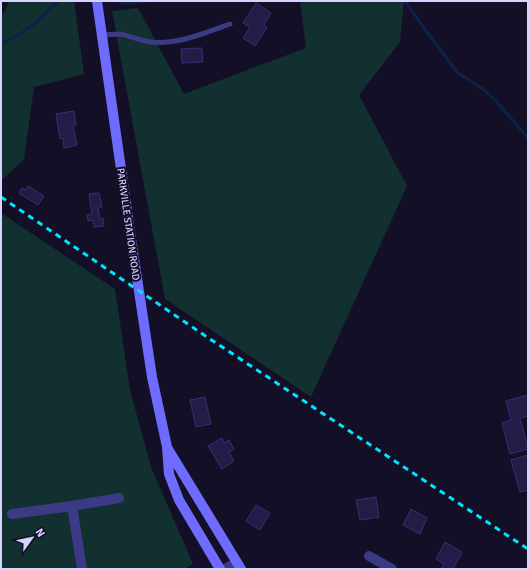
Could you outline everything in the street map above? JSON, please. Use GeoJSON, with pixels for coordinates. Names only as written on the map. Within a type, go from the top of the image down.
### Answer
{"type":"FeatureCollection","features":[{"type":"Feature","properties":{"kind":"main road","name":"PARKVILLE STATION ROAD"},"geometry":{"type":"LineString","coordinates":[[96,1],[152,377],[167,447],[169,474],[179,500],[220,569]]}},
{"type":"Feature","properties":{"kind":"main road","name":"PARKVILLE STATION ROAD"},"geometry":{"type":"LineString","coordinates":[[167,447],[239,565]]}},
{"type":"Feature","properties":{"kind":"street"},"geometry":{"type":"LineString","coordinates":[[12,514],[118,498]]}},
{"type":"Feature","properties":{"kind":"street"},"geometry":{"type":"LineString","coordinates":[[72,506],[82,569]]}},
{"type":"Feature","properties":{"kind":"street"},"geometry":{"type":"LineString","coordinates":[[370,556],[392,569]]}},
{"type":"Feature","properties":{"kind":"street"},"geometry":{"type":"LineString","coordinates":[[225,569],[239,565]]}},
{"type":"Feature","properties":{"kind":"lane"},"geometry":{"type":"LineString","coordinates":[[101,36],[119,34],[150,42],[175,41],[215,30],[230,24]]}},
{"type":"Feature","properties":{"kind":"green space"},"geometry":{"type":"Polygon","coordinates":[[[9,1],[74,1],[84,74],[34,87],[24,159],[1,181],[1,13],[4,13],[9,1]]]}},
{"type":"Feature","properties":{"kind":"green space"},"geometry":{"type":"Polygon","coordinates":[[[300,1],[404,1],[400,42],[359,95],[407,186],[311,397],[165,299],[112,11],[138,8],[184,94],[306,48],[300,1]]]}},
{"type":"Feature","properties":{"kind":"green space"},"geometry":{"type":"Polygon","coordinates":[[[1,213],[115,289],[130,390],[151,467],[193,564],[184,569],[1,569],[1,213]]]}},
{"type":"Feature","properties":{"kind":"building"},"geometry":{"type":"Polygon","coordinates":[[[256,3],[271,13],[264,25],[267,27],[255,46],[243,38],[250,27],[243,23],[256,3]]]}},
{"type":"Feature","properties":{"kind":"building"},"geometry":{"type":"Polygon","coordinates":[[[202,48],[203,62],[182,63],[181,49],[202,48]]]}},
{"type":"Feature","properties":{"kind":"building"},"geometry":{"type":"Polygon","coordinates":[[[74,111],[76,125],[73,126],[77,145],[64,148],[63,138],[60,139],[56,114],[74,111]]]}},
{"type":"Feature","properties":{"kind":"building"},"geometry":{"type":"Polygon","coordinates":[[[28,186],[44,196],[38,205],[19,193],[22,188],[25,190],[28,186]]]}},
{"type":"Feature","properties":{"kind":"building"},"geometry":{"type":"Polygon","coordinates":[[[99,193],[102,207],[98,208],[100,219],[103,218],[104,226],[94,227],[93,220],[88,221],[87,215],[92,214],[89,194],[99,193]]]}},
{"type":"Feature","properties":{"kind":"building"},"geometry":{"type":"Polygon","coordinates":[[[528,395],[528,416],[520,418],[528,449],[510,454],[502,423],[511,420],[506,401],[528,395]]]}},
{"type":"Feature","properties":{"kind":"building"},"geometry":{"type":"Polygon","coordinates":[[[205,397],[211,424],[196,427],[190,400],[205,397]]]}},
{"type":"Feature","properties":{"kind":"building"},"geometry":{"type":"Polygon","coordinates":[[[222,438],[224,443],[229,440],[234,449],[229,452],[234,461],[222,469],[208,446],[222,438]]]}},
{"type":"Feature","properties":{"kind":"building"},"geometry":{"type":"Polygon","coordinates":[[[528,455],[528,490],[520,492],[511,460],[528,455]]]}},
{"type":"Feature","properties":{"kind":"building"},"geometry":{"type":"Polygon","coordinates":[[[376,497],[379,517],[360,520],[356,500],[376,497]]]}},
{"type":"Feature","properties":{"kind":"building"},"geometry":{"type":"Polygon","coordinates":[[[256,505],[270,513],[260,530],[246,521],[256,505]]]}},
{"type":"Feature","properties":{"kind":"building"},"geometry":{"type":"Polygon","coordinates":[[[411,509],[427,518],[420,534],[403,525],[411,509]]]}},
{"type":"Feature","properties":{"kind":"building"},"geometry":{"type":"Polygon","coordinates":[[[445,542],[462,552],[453,569],[441,569],[444,564],[436,559],[445,542]]]}},
{"type":"Feature","properties":{"kind":"waterway"},"geometry":{"type":"LineString","coordinates":[[1,44],[31,27],[60,1]]}},
{"type":"Feature","properties":{"kind":"waterway"},"geometry":{"type":"LineString","coordinates":[[117,1],[127,3],[145,1]]}},
{"type":"Feature","properties":{"kind":"waterway"},"geometry":{"type":"LineString","coordinates":[[405,1],[458,73],[483,89],[497,102],[528,138]]}},
{"type":"Feature","properties":{"kind":"railway"},"geometry":{"type":"LineString","coordinates":[[1,197],[204,335],[528,549]]}}]}
